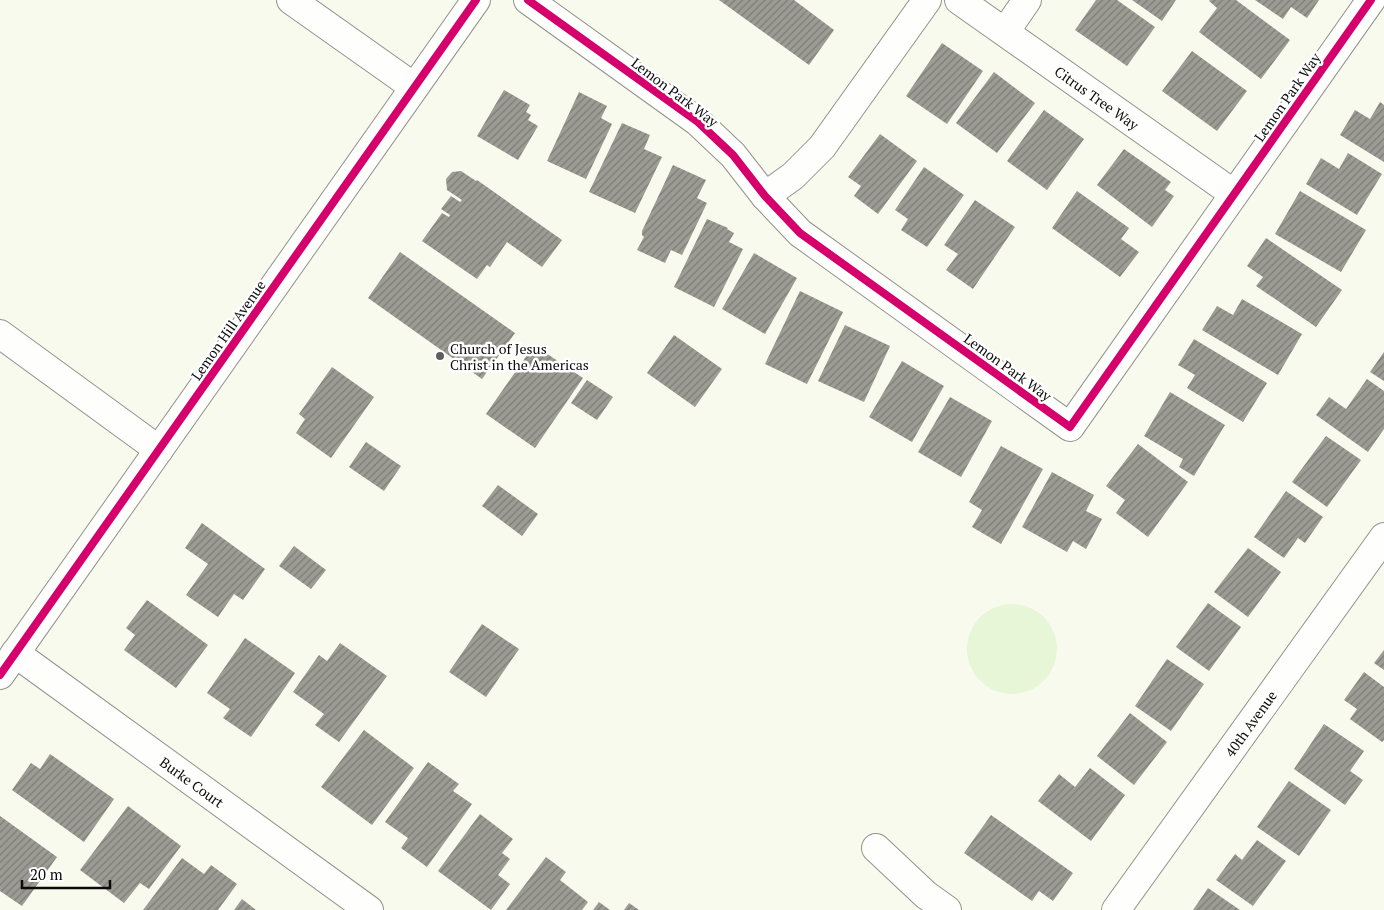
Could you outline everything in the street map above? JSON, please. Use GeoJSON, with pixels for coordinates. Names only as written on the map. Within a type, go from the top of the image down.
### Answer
{"type":"FeatureCollection","features":[{"type":"Feature","properties":{"kind":"street"},"geometry":{"type":"LineString","coordinates":[[291,0],[414,87]]}},
{"type":"Feature","properties":{"kind":"street","name":"Lemon Hill Avenue"},"geometry":{"type":"LineString","coordinates":[[8,664],[476,0]]}},
{"type":"Feature","properties":{"kind":"street","name":"Lemon Park Way"},"geometry":{"type":"LineString","coordinates":[[528,0],[698,122],[733,155],[766,196],[800,233],[1070,427],[1371,0]]}},
{"type":"Feature","properties":{"kind":"street"},"geometry":{"type":"LineString","coordinates":[[766,196],[793,176],[822,147],[926,0]]}},
{"type":"Feature","properties":{"kind":"street","name":"Citrus Tree Way"},"geometry":{"type":"LineString","coordinates":[[959,0],[1234,194]]}},
{"type":"Feature","properties":{"kind":"street"},"geometry":{"type":"LineString","coordinates":[[1004,32],[1027,0]]}},
{"type":"Feature","properties":{"kind":"street"},"geometry":{"type":"LineString","coordinates":[[0,334],[159,450]]}},
{"type":"Feature","properties":{"kind":"street","name":"40th Avenue"},"geometry":{"type":"LineString","coordinates":[[1116,910],[1384,537]]}},
{"type":"Feature","properties":{"kind":"street","name":"Burke Court"},"geometry":{"type":"LineString","coordinates":[[8,664],[369,910]]}},
{"type":"Feature","properties":{"kind":"street"},"geometry":{"type":"LineString","coordinates":[[876,848],[926,895],[947,910]]}},
{"type":"Feature","properties":{"kind":"green space"},"geometry":{"type":"Polygon","coordinates":[[[1012,604],[1029,608],[1044,617],[1053,632],[1057,649],[1053,666],[1044,681],[1029,690],[1012,694],[995,690],[980,681],[971,666],[967,649],[971,632],[980,617],[995,608],[1012,604]]]}},
{"type":"Feature","properties":{"kind":"building"},"geometry":{"type":"Polygon","coordinates":[[[719,0],[794,0],[834,30],[809,65],[719,0]]]}},
{"type":"Feature","properties":{"kind":"building"},"geometry":{"type":"Polygon","coordinates":[[[1096,0],[1117,0],[1155,27],[1127,66],[1075,30],[1096,0]]]}},
{"type":"Feature","properties":{"kind":"building"},"geometry":{"type":"Polygon","coordinates":[[[1132,0],[1176,0],[1162,21],[1132,0]]]}},
{"type":"Feature","properties":{"kind":"building"},"geometry":{"type":"Polygon","coordinates":[[[1210,0],[1236,0],[1290,40],[1261,79],[1199,32],[1217,8],[1210,0]]]}},
{"type":"Feature","properties":{"kind":"building"},"geometry":{"type":"Polygon","coordinates":[[[1255,0],[1319,0],[1307,18],[1291,7],[1283,19],[1255,0]]]}},
{"type":"Feature","properties":{"kind":"building"},"geometry":{"type":"Polygon","coordinates":[[[942,43],[983,71],[947,124],[906,96],[942,43]]]}},
{"type":"Feature","properties":{"kind":"building"},"geometry":{"type":"Polygon","coordinates":[[[1192,51],[1247,91],[1217,131],[1162,91],[1192,51]]]}},
{"type":"Feature","properties":{"kind":"building"},"geometry":{"type":"Polygon","coordinates":[[[994,72],[1035,103],[997,153],[956,123],[994,72]]]}},
{"type":"Feature","properties":{"kind":"building"},"geometry":{"type":"Polygon","coordinates":[[[504,90],[530,105],[526,112],[531,115],[528,120],[538,126],[518,160],[477,136],[504,90]]]}},
{"type":"Feature","properties":{"kind":"building"},"geometry":{"type":"Polygon","coordinates":[[[579,92],[607,106],[601,118],[612,124],[586,179],[547,161],[579,92]]]}},
{"type":"Feature","properties":{"kind":"building"},"geometry":{"type":"Polygon","coordinates":[[[1380,102],[1384,105],[1384,162],[1340,135],[1355,110],[1370,119],[1380,102]]]}},
{"type":"Feature","properties":{"kind":"building"},"geometry":{"type":"Polygon","coordinates":[[[1044,110],[1084,139],[1047,190],[1007,161],[1044,110]]]}},
{"type":"Feature","properties":{"kind":"building"},"geometry":{"type":"Polygon","coordinates":[[[622,123],[650,135],[644,149],[662,157],[635,213],[589,192],[622,123]]]}},
{"type":"Feature","properties":{"kind":"building"},"geometry":{"type":"Polygon","coordinates":[[[880,134],[917,161],[878,214],[854,196],[861,186],[848,177],[880,134]]]}},
{"type":"Feature","properties":{"kind":"building"},"geometry":{"type":"Polygon","coordinates":[[[1124,149],[1171,182],[1165,190],[1174,196],[1152,227],[1097,185],[1124,149]]]}},
{"type":"Feature","properties":{"kind":"building"},"geometry":{"type":"Polygon","coordinates":[[[1348,153],[1382,174],[1357,215],[1306,184],[1321,158],[1339,169],[1348,153]]]}},
{"type":"Feature","properties":{"kind":"building"},"geometry":{"type":"Polygon","coordinates":[[[673,165],[706,180],[697,198],[707,203],[682,255],[671,250],[665,263],[637,250],[644,237],[642,231],[673,165]]]}},
{"type":"Feature","properties":{"kind":"building"},"geometry":{"type":"Polygon","coordinates":[[[924,167],[964,195],[927,247],[901,230],[908,219],[895,210],[924,167]]]}},
{"type":"Feature","properties":{"kind":"building"},"geometry":{"type":"Polygon","coordinates":[[[461,171],[477,180],[562,240],[542,267],[507,242],[490,267],[487,265],[477,279],[422,241],[442,213],[449,217],[450,215],[441,209],[451,196],[460,202],[462,200],[447,190],[446,179],[452,172],[461,171]]]}},
{"type":"Feature","properties":{"kind":"building"},"geometry":{"type":"Polygon","coordinates":[[[1077,191],[1129,228],[1121,239],[1139,252],[1120,277],[1052,228],[1077,191]]]}},
{"type":"Feature","properties":{"kind":"building"},"geometry":{"type":"Polygon","coordinates":[[[1300,191],[1366,230],[1341,272],[1275,234],[1300,191]]]}},
{"type":"Feature","properties":{"kind":"building"},"geometry":{"type":"Polygon","coordinates":[[[975,200],[1015,227],[973,289],[946,270],[958,254],[944,245],[975,200]]]}},
{"type":"Feature","properties":{"kind":"building"},"geometry":{"type":"Polygon","coordinates":[[[707,219],[728,228],[734,233],[729,242],[743,249],[714,307],[674,287],[707,219]]]}},
{"type":"Feature","properties":{"kind":"building"},"geometry":{"type":"Polygon","coordinates":[[[1266,238],[1342,290],[1316,327],[1256,286],[1263,277],[1247,266],[1266,238]]]}},
{"type":"Feature","properties":{"kind":"building"},"geometry":{"type":"Polygon","coordinates":[[[400,252],[515,333],[482,379],[368,298],[400,252]]]}},
{"type":"Feature","properties":{"kind":"building"},"geometry":{"type":"Polygon","coordinates":[[[754,253],[797,278],[765,334],[722,309],[754,253]]]}},
{"type":"Feature","properties":{"kind":"building"},"geometry":{"type":"Polygon","coordinates":[[[800,291],[843,312],[807,384],[765,364],[800,291]]]}},
{"type":"Feature","properties":{"kind":"building"},"geometry":{"type":"Polygon","coordinates":[[[1242,299],[1302,334],[1278,375],[1202,330],[1217,306],[1233,315],[1242,299]]]}},
{"type":"Feature","properties":{"kind":"building"},"geometry":{"type":"Polygon","coordinates":[[[845,325],[890,346],[864,402],[818,381],[845,325]]]}},
{"type":"Feature","properties":{"kind":"building"},"geometry":{"type":"Polygon","coordinates":[[[674,335],[722,369],[695,407],[647,373],[674,335]]]}},
{"type":"Feature","properties":{"kind":"building"},"geometry":{"type":"Polygon","coordinates":[[[1194,339],[1267,383],[1243,422],[1187,388],[1195,375],[1178,365],[1194,339]]]}},
{"type":"Feature","properties":{"kind":"building"},"geometry":{"type":"Polygon","coordinates":[[[534,345],[583,378],[535,448],[486,414],[534,345]]]}},
{"type":"Feature","properties":{"kind":"building"},"geometry":{"type":"Polygon","coordinates":[[[1384,352],[1384,381],[1370,372],[1384,352]]]}},
{"type":"Feature","properties":{"kind":"building"},"geometry":{"type":"Polygon","coordinates":[[[902,361],[944,386],[912,442],[869,417],[902,361]]]}},
{"type":"Feature","properties":{"kind":"building"},"geometry":{"type":"Polygon","coordinates":[[[332,367],[374,397],[331,458],[296,433],[305,419],[299,414],[332,367]]]}},
{"type":"Feature","properties":{"kind":"building"},"geometry":{"type":"Polygon","coordinates":[[[1367,379],[1384,391],[1384,429],[1368,452],[1316,415],[1329,397],[1346,409],[1367,379]]]}},
{"type":"Feature","properties":{"kind":"building"},"geometry":{"type":"Polygon","coordinates":[[[587,380],[613,397],[597,420],[571,403],[587,380]]]}},
{"type":"Feature","properties":{"kind":"building"},"geometry":{"type":"Polygon","coordinates":[[[1170,392],[1225,425],[1194,476],[1179,467],[1183,459],[1144,436],[1170,392]]]}},
{"type":"Feature","properties":{"kind":"building"},"geometry":{"type":"Polygon","coordinates":[[[950,397],[992,421],[961,477],[918,452],[950,397]]]}},
{"type":"Feature","properties":{"kind":"building"},"geometry":{"type":"Polygon","coordinates":[[[1326,436],[1361,460],[1327,507],[1292,482],[1326,436]]]}},
{"type":"Feature","properties":{"kind":"building"},"geometry":{"type":"Polygon","coordinates":[[[366,442],[401,466],[384,491],[349,467],[366,442]]]}},
{"type":"Feature","properties":{"kind":"building"},"geometry":{"type":"Polygon","coordinates":[[[1138,444],[1188,482],[1148,537],[1116,513],[1125,500],[1106,486],[1138,444]]]}},
{"type":"Feature","properties":{"kind":"building"},"geometry":{"type":"Polygon","coordinates":[[[1001,446],[1043,469],[1001,544],[972,527],[982,510],[969,502],[1001,446]]]}},
{"type":"Feature","properties":{"kind":"building"},"geometry":{"type":"Polygon","coordinates":[[[1052,472],[1094,495],[1086,511],[1102,519],[1086,549],[1073,541],[1067,552],[1022,527],[1052,472]]]}},
{"type":"Feature","properties":{"kind":"building"},"geometry":{"type":"Polygon","coordinates":[[[498,485],[538,514],[522,536],[482,506],[498,485]]]}},
{"type":"Feature","properties":{"kind":"building"},"geometry":{"type":"Polygon","coordinates":[[[1286,491],[1323,517],[1305,543],[1298,538],[1284,558],[1254,537],[1286,491]]]}},
{"type":"Feature","properties":{"kind":"building"},"geometry":{"type":"Polygon","coordinates":[[[202,523],[265,569],[243,600],[234,594],[218,617],[186,595],[208,564],[185,548],[202,523]]]}},
{"type":"Feature","properties":{"kind":"building"},"geometry":{"type":"Polygon","coordinates":[[[294,546],[326,570],[311,589],[279,566],[294,546]]]}},
{"type":"Feature","properties":{"kind":"building"},"geometry":{"type":"Polygon","coordinates":[[[1248,548],[1281,572],[1248,617],[1214,592],[1248,548]]]}},
{"type":"Feature","properties":{"kind":"building"},"geometry":{"type":"Polygon","coordinates":[[[147,600],[208,645],[176,688],[124,650],[135,635],[126,628],[147,600]]]}},
{"type":"Feature","properties":{"kind":"building"},"geometry":{"type":"Polygon","coordinates":[[[1208,603],[1241,627],[1209,671],[1176,647],[1208,603]]]}},
{"type":"Feature","properties":{"kind":"building"},"geometry":{"type":"Polygon","coordinates":[[[482,624],[519,649],[486,697],[449,672],[482,624]]]}},
{"type":"Feature","properties":{"kind":"building"},"geometry":{"type":"Polygon","coordinates":[[[245,638],[295,673],[251,737],[223,718],[230,709],[207,693],[245,638]]]}},
{"type":"Feature","properties":{"kind":"building"},"geometry":{"type":"Polygon","coordinates":[[[340,643],[387,676],[339,742],[315,725],[324,714],[293,692],[319,655],[327,661],[340,643]]]}},
{"type":"Feature","properties":{"kind":"building"},"geometry":{"type":"Polygon","coordinates":[[[1384,650],[1384,670],[1374,663],[1384,650]]]}},
{"type":"Feature","properties":{"kind":"building"},"geometry":{"type":"Polygon","coordinates":[[[1167,659],[1204,684],[1171,731],[1135,706],[1167,659]]]}},
{"type":"Feature","properties":{"kind":"building"},"geometry":{"type":"Polygon","coordinates":[[[1364,672],[1384,687],[1384,740],[1382,742],[1350,719],[1357,709],[1344,700],[1364,672]]]}},
{"type":"Feature","properties":{"kind":"building"},"geometry":{"type":"Polygon","coordinates":[[[1130,713],[1167,742],[1134,785],[1097,756],[1130,713]]]}},
{"type":"Feature","properties":{"kind":"building"},"geometry":{"type":"Polygon","coordinates":[[[1324,724],[1364,751],[1350,771],[1363,780],[1345,805],[1294,769],[1324,724]]]}},
{"type":"Feature","properties":{"kind":"building"},"geometry":{"type":"Polygon","coordinates":[[[364,730],[414,768],[372,825],[321,787],[364,730]]]}},
{"type":"Feature","properties":{"kind":"building"},"geometry":{"type":"Polygon","coordinates":[[[50,754],[114,799],[84,842],[12,790],[31,763],[40,769],[50,754]]]}},
{"type":"Feature","properties":{"kind":"building"},"geometry":{"type":"Polygon","coordinates":[[[428,762],[459,784],[453,791],[472,804],[427,867],[401,848],[408,838],[385,822],[428,762]]]}},
{"type":"Feature","properties":{"kind":"building"},"geometry":{"type":"Polygon","coordinates":[[[1090,768],[1125,795],[1091,841],[1038,801],[1059,774],[1075,787],[1090,768]]]}},
{"type":"Feature","properties":{"kind":"building"},"geometry":{"type":"Polygon","coordinates":[[[1289,781],[1331,810],[1299,856],[1257,827],[1289,781]]]}},
{"type":"Feature","properties":{"kind":"building"},"geometry":{"type":"Polygon","coordinates":[[[128,806],[181,846],[149,889],[140,883],[124,903],[80,870],[128,806]]]}},
{"type":"Feature","properties":{"kind":"building"},"geometry":{"type":"Polygon","coordinates":[[[480,814],[513,839],[502,853],[510,859],[498,875],[510,884],[491,910],[438,871],[480,814]]]}},
{"type":"Feature","properties":{"kind":"building"},"geometry":{"type":"Polygon","coordinates":[[[991,815],[1073,873],[1053,901],[1039,891],[1032,901],[964,853],[991,815]]]}},
{"type":"Feature","properties":{"kind":"building"},"geometry":{"type":"Polygon","coordinates":[[[0,816],[57,857],[22,906],[0,891],[0,816]]]}},
{"type":"Feature","properties":{"kind":"building"},"geometry":{"type":"Polygon","coordinates":[[[1257,840],[1286,861],[1253,906],[1216,880],[1235,854],[1242,860],[1257,840]]]}},
{"type":"Feature","properties":{"kind":"building"},"geometry":{"type":"Polygon","coordinates":[[[546,857],[566,872],[560,880],[588,902],[582,910],[506,910],[546,857]]]}},
{"type":"Feature","properties":{"kind":"building"},"geometry":{"type":"Polygon","coordinates":[[[182,858],[204,874],[211,865],[237,884],[218,910],[143,910],[182,858]]]}},
{"type":"Feature","properties":{"kind":"building"},"geometry":{"type":"Polygon","coordinates":[[[1208,888],[1240,910],[1193,910],[1208,888]]]}},
{"type":"Feature","properties":{"kind":"building"},"geometry":{"type":"Polygon","coordinates":[[[242,899],[256,910],[234,910],[242,899]]]}},
{"type":"Feature","properties":{"kind":"building"},"geometry":{"type":"Polygon","coordinates":[[[599,902],[610,910],[593,910],[599,902]]]}},
{"type":"Feature","properties":{"kind":"building"},"geometry":{"type":"Polygon","coordinates":[[[629,903],[639,910],[624,910],[629,903]]]}},
{"type":"Feature","properties":{"kind":"cycle path"},"geometry":{"type":"LineString","coordinates":[[0,675],[476,0]]}},
{"type":"Feature","properties":{"kind":"cycle path"},"geometry":{"type":"LineString","coordinates":[[528,0],[698,122],[733,155],[765,196],[800,233],[1070,427],[1371,0]]}},
{"type":"Feature","properties":{"kind":"place","name":"Church of Jesus Christ in the Americas"},"geometry":{"type":"Point","coordinates":[440,356]}}]}
